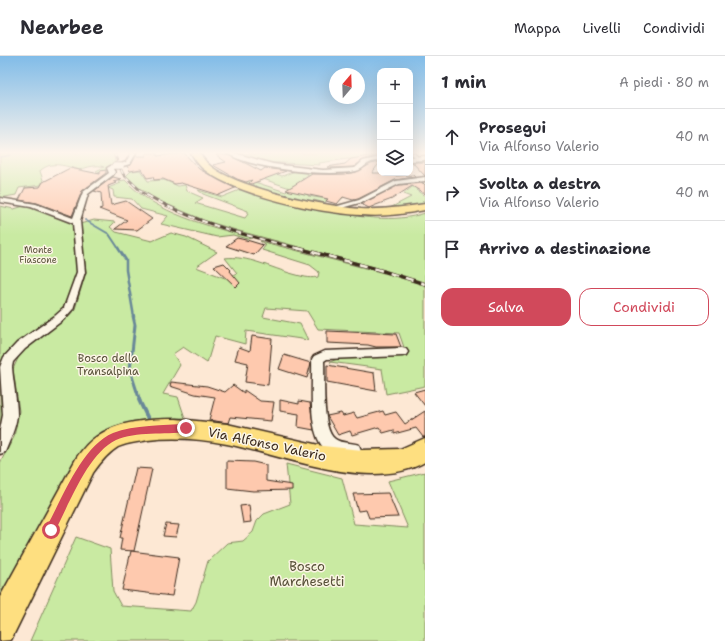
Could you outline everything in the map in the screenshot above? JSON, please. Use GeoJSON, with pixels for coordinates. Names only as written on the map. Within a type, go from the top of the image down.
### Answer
{"type":"FeatureCollection","features":[{"type":"Feature","properties":{"kind":"main road"},"geometry":{"type":"LineString","coordinates":[[233,180],[268,194],[330,209],[361,212],[389,212],[425,207]]}},
{"type":"Feature","properties":{"kind":"main road","name":"Via Alfonso Valerio"},"geometry":{"type":"LineString","coordinates":[[0,629],[85,465],[102,444],[115,436],[157,429],[186,428],[229,434],[303,453],[368,463],[415,454]]}},
{"type":"Feature","properties":{"kind":"street"},"geometry":{"type":"LineString","coordinates":[[0,447],[7,429],[10,415],[6,367],[8,360],[21,346],[64,314],[68,309],[81,272],[76,221],[85,193],[102,180]]}},
{"type":"Feature","properties":{"kind":"street"},"geometry":{"type":"LineString","coordinates":[[330,209],[361,201],[398,182],[413,180]]}},
{"type":"Feature","properties":{"kind":"street"},"geometry":{"type":"LineString","coordinates":[[0,200],[15,201],[50,212],[69,220],[76,221]]}},
{"type":"Feature","properties":{"kind":"street","name":"Via Alfonso Valerio"},"geometry":{"type":"LineString","coordinates":[[402,352],[325,355],[318,359],[320,426],[325,438],[333,445],[344,450],[389,450],[415,454]]}},
{"type":"Feature","properties":{"kind":"green space"},"geometry":{"type":"Polygon","coordinates":[[[0,180],[43,180],[41,185],[19,188],[16,195],[0,198],[0,180]]]}},
{"type":"Feature","properties":{"kind":"green space"},"geometry":{"type":"Polygon","coordinates":[[[125,180],[152,202],[167,210],[218,229],[252,238],[247,239],[233,235],[217,237],[161,224],[168,216],[141,209],[132,199],[114,197],[113,190],[108,188],[121,183],[118,181],[125,180]]]}},
{"type":"Feature","properties":{"kind":"green space","name":"Bosco della Transalpina"},"geometry":{"type":"Polygon","coordinates":[[[131,180],[165,180],[178,186],[185,185],[187,191],[203,198],[195,203],[245,218],[248,211],[203,194],[198,190],[222,197],[242,189],[206,180],[231,180],[290,200],[347,214],[375,218],[401,218],[425,213],[425,386],[386,394],[382,369],[330,362],[342,357],[407,356],[399,333],[318,329],[307,311],[266,308],[263,317],[300,324],[308,340],[246,331],[245,344],[215,336],[207,363],[183,347],[173,354],[180,365],[163,394],[178,397],[185,418],[162,419],[121,425],[97,438],[0,605],[0,463],[14,437],[19,411],[13,369],[20,354],[32,342],[68,317],[75,309],[86,272],[80,224],[94,220],[115,222],[110,227],[116,232],[152,241],[171,233],[186,237],[217,252],[196,267],[225,278],[237,273],[225,258],[242,258],[302,276],[311,278],[318,277],[319,272],[310,265],[262,250],[266,245],[260,241],[384,273],[385,270],[206,221],[157,200],[131,180]]]}},
{"type":"Feature","properties":{"kind":"green space"},"geometry":{"type":"Polygon","coordinates":[[[240,180],[249,180],[286,192],[290,188],[267,180],[307,180],[367,196],[365,198],[348,194],[340,200],[309,191],[308,196],[327,199],[325,203],[314,200],[311,202],[268,191],[240,180]]]}},
{"type":"Feature","properties":{"kind":"green space"},"geometry":{"type":"Polygon","coordinates":[[[415,182],[418,184],[425,184],[425,189],[416,190],[425,196],[425,201],[422,201],[425,203],[398,210],[386,210],[411,197],[403,194],[412,187],[400,184],[415,182]]]}},
{"type":"Feature","properties":{"kind":"green space","name":"Monte Fiascone"},"geometry":{"type":"Polygon","coordinates":[[[0,206],[14,209],[24,206],[51,214],[74,224],[77,274],[62,312],[1,367],[4,417],[0,436],[0,206]]]}},
{"type":"Feature","properties":{"kind":"green space","name":"Bosco Marchesetti"},"geometry":{"type":"Polygon","coordinates":[[[286,464],[342,478],[354,524],[408,528],[388,481],[425,472],[425,641],[30,641],[76,537],[110,549],[113,591],[121,606],[191,611],[196,602],[208,561],[227,543],[243,541],[253,532],[257,521],[264,514],[290,504],[286,464]]]}},
{"type":"Feature","properties":{"kind":"building"},"geometry":{"type":"Polygon","coordinates":[[[46,180],[96,180],[82,191],[72,216],[37,203],[19,200],[25,188],[40,187],[43,182],[46,180]]]}},
{"type":"Feature","properties":{"kind":"building"},"geometry":{"type":"Polygon","coordinates":[[[109,180],[116,180],[113,181],[116,183],[108,186],[111,205],[126,201],[152,219],[137,230],[115,229],[127,220],[99,209],[102,208],[101,193],[94,191],[109,180]]]}},
{"type":"Feature","properties":{"kind":"building"},"geometry":{"type":"Polygon","coordinates":[[[166,180],[220,180],[235,188],[219,195],[181,183],[175,184],[166,180]]]}},
{"type":"Feature","properties":{"kind":"building"},"geometry":{"type":"Polygon","coordinates":[[[252,180],[261,180],[251,184],[249,183],[252,180]]]}},
{"type":"Feature","properties":{"kind":"building"},"geometry":{"type":"Polygon","coordinates":[[[302,180],[394,180],[358,199],[353,200],[343,197],[337,204],[326,201],[328,199],[286,190],[302,180]]]}},
{"type":"Feature","properties":{"kind":"building"},"geometry":{"type":"Polygon","coordinates":[[[423,183],[425,185],[425,194],[412,186],[392,199],[369,208],[361,204],[399,185],[423,183]]]}},
{"type":"Feature","properties":{"kind":"building"},"geometry":{"type":"Polygon","coordinates":[[[237,238],[263,245],[254,255],[226,246],[237,238]]]}},
{"type":"Feature","properties":{"kind":"building"},"geometry":{"type":"Polygon","coordinates":[[[224,263],[240,283],[236,287],[214,266],[224,263]]]}},
{"type":"Feature","properties":{"kind":"building"},"geometry":{"type":"Polygon","coordinates":[[[327,331],[396,334],[401,347],[376,347],[368,345],[327,343],[327,331]]]}},
{"type":"Feature","properties":{"kind":"building"},"geometry":{"type":"Polygon","coordinates":[[[252,336],[272,339],[268,385],[245,382],[248,363],[235,360],[239,347],[250,351],[252,336]]]}},
{"type":"Feature","properties":{"kind":"building"},"geometry":{"type":"Polygon","coordinates":[[[284,355],[311,363],[307,378],[279,369],[284,355]]]}},
{"type":"Feature","properties":{"kind":"building"},"geometry":{"type":"Polygon","coordinates":[[[327,365],[374,373],[376,391],[327,382],[327,365]]]}},
{"type":"Feature","properties":{"kind":"building"},"geometry":{"type":"Polygon","coordinates":[[[171,382],[207,386],[225,392],[233,385],[244,393],[244,390],[260,401],[274,402],[271,421],[230,417],[228,423],[209,420],[215,397],[195,394],[170,386],[171,382]]]}},
{"type":"Feature","properties":{"kind":"building"},"geometry":{"type":"Polygon","coordinates":[[[425,389],[425,406],[414,392],[425,389]]]}},
{"type":"Feature","properties":{"kind":"building"},"geometry":{"type":"Polygon","coordinates":[[[280,400],[299,404],[299,401],[310,403],[314,430],[298,427],[299,414],[280,411],[280,400]]]}},
{"type":"Feature","properties":{"kind":"building"},"geometry":{"type":"Polygon","coordinates":[[[383,411],[385,415],[396,412],[405,424],[425,411],[425,437],[423,437],[416,428],[394,434],[394,430],[383,433],[379,427],[352,435],[350,431],[338,435],[327,416],[341,413],[343,416],[354,413],[357,418],[383,411]]]}},
{"type":"Feature","properties":{"kind":"building"},"geometry":{"type":"Polygon","coordinates":[[[227,461],[253,462],[266,465],[266,481],[292,485],[292,490],[253,491],[227,488],[227,461]]]}},
{"type":"Feature","properties":{"kind":"building"},"geometry":{"type":"Polygon","coordinates":[[[136,468],[152,469],[134,551],[120,550],[122,538],[120,538],[136,468]]]}},
{"type":"Feature","properties":{"kind":"building"},"geometry":{"type":"Polygon","coordinates":[[[388,493],[398,517],[369,518],[366,510],[358,511],[353,494],[388,493]]]}},
{"type":"Feature","properties":{"kind":"building"},"geometry":{"type":"Polygon","coordinates":[[[249,505],[251,522],[243,523],[240,506],[249,505]]]}},
{"type":"Feature","properties":{"kind":"building"},"geometry":{"type":"Polygon","coordinates":[[[166,524],[179,525],[176,537],[163,536],[166,524]]]}},
{"type":"Feature","properties":{"kind":"building"},"geometry":{"type":"Polygon","coordinates":[[[131,551],[179,557],[172,596],[122,590],[131,551]]]}},
{"type":"Feature","properties":{"kind":"waterway"},"geometry":{"type":"LineString","coordinates":[[85,220],[109,234],[119,249]]}},
{"type":"Feature","properties":{"kind":"waterway"},"geometry":{"type":"LineString","coordinates":[[118,248],[126,260],[126,270],[134,317]]}},
{"type":"Feature","properties":{"kind":"waterway"},"geometry":{"type":"LineString","coordinates":[[133,316],[135,325],[130,370],[140,401]]}},
{"type":"Feature","properties":{"kind":"waterway"},"geometry":{"type":"LineString","coordinates":[[139,400],[150,423]]}},
{"type":"Feature","properties":{"kind":"railway"},"geometry":{"type":"LineString","coordinates":[[130,180],[148,196]]}},
{"type":"Feature","properties":{"kind":"railway"},"geometry":{"type":"LineString","coordinates":[[147,195],[165,205],[222,228],[297,248]]}},
{"type":"Feature","properties":{"kind":"railway"},"geometry":{"type":"LineString","coordinates":[[297,248],[301,249]]}},
{"type":"Feature","properties":{"kind":"railway"},"geometry":{"type":"LineString","coordinates":[[297,248],[373,268],[425,284]]}},
{"type":"Feature","properties":{"kind":"route"},"geometry":{"type":"LineString","coordinates":[[51,530],[85,465],[102,444],[115,436],[123,434],[157,429],[186,428]]}}]}
